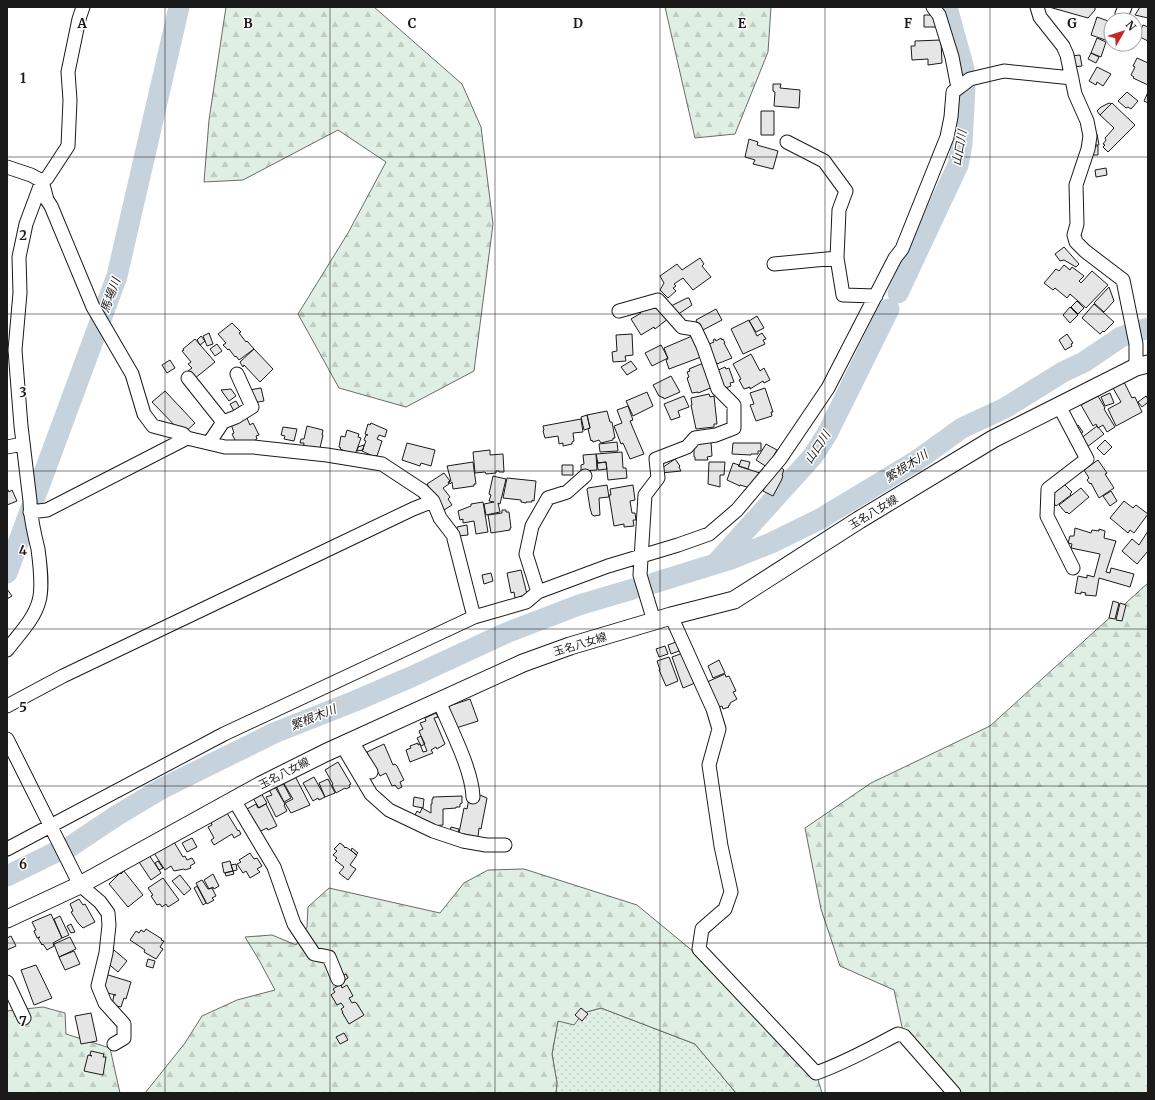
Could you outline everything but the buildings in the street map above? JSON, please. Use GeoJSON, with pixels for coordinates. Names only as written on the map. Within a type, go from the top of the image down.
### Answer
{"type":"FeatureCollection","features":[{"type":"Feature","properties":{"kind":"main road","name":"玉名八女線"},"geometry":{"type":"LineString","coordinates":[[7,919],[80,885],[261,785],[347,743],[523,663],[570,646],[671,616],[734,600],[859,520],[986,443],[1142,365]]}},
{"type":"Feature","properties":{"kind":"street"},"geometry":{"type":"LineString","coordinates":[[7,650],[30,620],[39,601],[41,576],[38,551],[30,512],[15,350],[20,293],[19,257],[26,224],[42,181],[47,178],[68,146],[70,100],[68,72],[83,7]]}},
{"type":"Feature","properties":{"kind":"street"},"geometry":{"type":"LineString","coordinates":[[933,7],[939,15],[952,57],[958,88]]}},
{"type":"Feature","properties":{"kind":"street"},"geometry":{"type":"LineString","coordinates":[[1037,7],[1040,17],[1063,46],[1067,55],[1075,94],[1087,122],[1090,136],[1088,149],[1076,185],[1077,224],[1074,235],[1076,242],[1085,251],[1123,280],[1136,344],[1142,365]]}},
{"type":"Feature","properties":{"kind":"street"},"geometry":{"type":"LineString","coordinates":[[7,849],[224,734],[474,616],[526,602],[538,592],[608,566],[709,534],[737,510],[780,459],[828,388],[895,258],[902,249],[947,136],[951,116],[952,92],[970,79],[1004,71],[1072,78]]}},
{"type":"Feature","properties":{"kind":"street"},"geometry":{"type":"LineString","coordinates":[[787,142],[824,161],[846,191],[839,210],[838,258],[843,295],[876,296]]}},
{"type":"Feature","properties":{"kind":"street"},"geometry":{"type":"LineString","coordinates":[[7,167],[31,175],[42,181],[46,200],[51,206],[93,307],[132,374],[144,414],[154,426],[183,434],[187,438],[225,447],[253,447],[327,455],[382,464],[422,491],[433,502],[440,518],[453,535],[474,616]]}},
{"type":"Feature","properties":{"kind":"street"},"geometry":{"type":"LineString","coordinates":[[774,264],[838,258]]}},
{"type":"Feature","properties":{"kind":"street"},"geometry":{"type":"LineString","coordinates":[[619,311],[658,300],[682,327],[695,329],[703,346],[718,389],[734,405],[734,428],[716,435],[695,438],[688,447],[656,458],[658,478],[645,495],[640,575],[654,622]]}},
{"type":"Feature","properties":{"kind":"street"},"geometry":{"type":"LineString","coordinates":[[209,443],[223,422],[236,417],[252,407],[237,374]]}},
{"type":"Feature","properties":{"kind":"street"},"geometry":{"type":"LineString","coordinates":[[188,378],[223,422]]}},
{"type":"Feature","properties":{"kind":"street"},"geometry":{"type":"LineString","coordinates":[[1059,406],[1086,459],[1048,488],[1046,516],[1073,568]]}},
{"type":"Feature","properties":{"kind":"street"},"geometry":{"type":"LineString","coordinates":[[30,512],[47,510],[187,438]]}},
{"type":"Feature","properties":{"kind":"street"},"geometry":{"type":"LineString","coordinates":[[7,447],[23,444]]}},
{"type":"Feature","properties":{"kind":"street"},"geometry":{"type":"LineString","coordinates":[[538,592],[526,554],[532,526],[548,498],[567,492],[585,476]]}},
{"type":"Feature","properties":{"kind":"street"},"geometry":{"type":"LineString","coordinates":[[7,706],[77,670],[413,509],[433,502]]}},
{"type":"Feature","properties":{"kind":"street"},"geometry":{"type":"LineString","coordinates":[[671,616],[713,709],[720,729],[709,765],[721,846],[731,892],[725,908],[702,929],[699,949],[816,1073],[839,1065],[898,1034],[904,1036],[954,1093]]}},
{"type":"Feature","properties":{"kind":"street"},"geometry":{"type":"LineString","coordinates":[[439,701],[459,747],[473,787],[473,797]]}},
{"type":"Feature","properties":{"kind":"street"},"geometry":{"type":"LineString","coordinates":[[7,739],[80,885],[100,902],[108,914],[109,925],[106,952],[98,986],[105,1003],[124,1024],[124,1038],[114,1044]]}},
{"type":"Feature","properties":{"kind":"street"},"geometry":{"type":"LineString","coordinates":[[347,743],[356,750],[371,772]]}},
{"type":"Feature","properties":{"kind":"street"},"geometry":{"type":"LineString","coordinates":[[347,743],[371,794],[389,810],[432,831],[463,841],[486,844],[506,844]]}},
{"type":"Feature","properties":{"kind":"street"},"geometry":{"type":"LineString","coordinates":[[234,800],[274,867],[294,924],[314,954],[329,957],[338,979]]}},
{"type":"Feature","properties":{"kind":"street"},"geometry":{"type":"LineString","coordinates":[[7,982],[24,1018]]}},
{"type":"Feature","properties":{"kind":"green space"},"geometry":{"type":"Polygon","coordinates":[[[226,7],[374,7],[462,84],[481,127],[493,224],[474,371],[406,407],[339,388],[298,314],[348,233],[386,162],[338,130],[243,180],[204,182],[209,120],[226,7]]]}},
{"type":"Feature","properties":{"kind":"green space"},"geometry":{"type":"Polygon","coordinates":[[[665,7],[771,7],[768,52],[735,134],[695,138],[665,7]]]}},
{"type":"Feature","properties":{"kind":"green space"},"geometry":{"type":"Polygon","coordinates":[[[1148,583],[1148,1093],[955,1093],[904,1036],[894,990],[840,966],[821,909],[805,828],[871,783],[990,726],[1148,583]]]}},
{"type":"Feature","properties":{"kind":"green space"},"geometry":{"type":"Polygon","coordinates":[[[524,869],[637,905],[729,981],[816,1073],[822,1093],[736,1093],[695,1044],[601,1008],[583,1013],[574,1025],[558,1021],[552,1054],[557,1083],[556,1093],[145,1093],[185,1043],[202,1016],[237,1000],[275,990],[245,937],[272,935],[296,945],[307,927],[308,907],[329,888],[440,913],[464,883],[488,870],[524,869]]]}},
{"type":"Feature","properties":{"kind":"green space"},"geometry":{"type":"Polygon","coordinates":[[[43,1007],[65,1013],[66,1034],[110,1048],[120,1093],[7,1093],[7,1011],[43,1007]]]}},
{"type":"Feature","properties":{"kind":"green space"},"geometry":{"type":"Polygon","coordinates":[[[601,1008],[695,1044],[736,1093],[556,1093],[557,1083],[552,1054],[558,1020],[601,1008]]]}},
{"type":"Feature","properties":{"kind":"waterway","name":"馬場川"},"geometry":{"type":"LineString","coordinates":[[7,573],[117,276],[179,7]]}},
{"type":"Feature","properties":{"kind":"waterway","name":"山口川"},"geometry":{"type":"LineString","coordinates":[[947,7],[964,69]]}},
{"type":"Feature","properties":{"kind":"waterway","name":"山口川"},"geometry":{"type":"LineString","coordinates":[[898,293],[958,165],[962,144],[965,87]]}},
{"type":"Feature","properties":{"kind":"waterway","name":"山口川"},"geometry":{"type":"LineString","coordinates":[[717,562],[813,456],[827,434],[889,309]]}},
{"type":"Feature","properties":{"kind":"waterway","name":"繁根木川"},"geometry":{"type":"LineString","coordinates":[[654,583],[731,559],[771,543],[820,519],[916,461],[962,428],[1005,408],[1063,372],[1084,362],[1121,337],[1148,328]]}},
{"type":"Feature","properties":{"kind":"waterway","name":"繁根木川"},"geometry":{"type":"LineString","coordinates":[[7,876],[60,850],[65,850],[116,816],[161,789],[274,733],[411,677],[506,633],[579,605],[633,589]]}}]}
